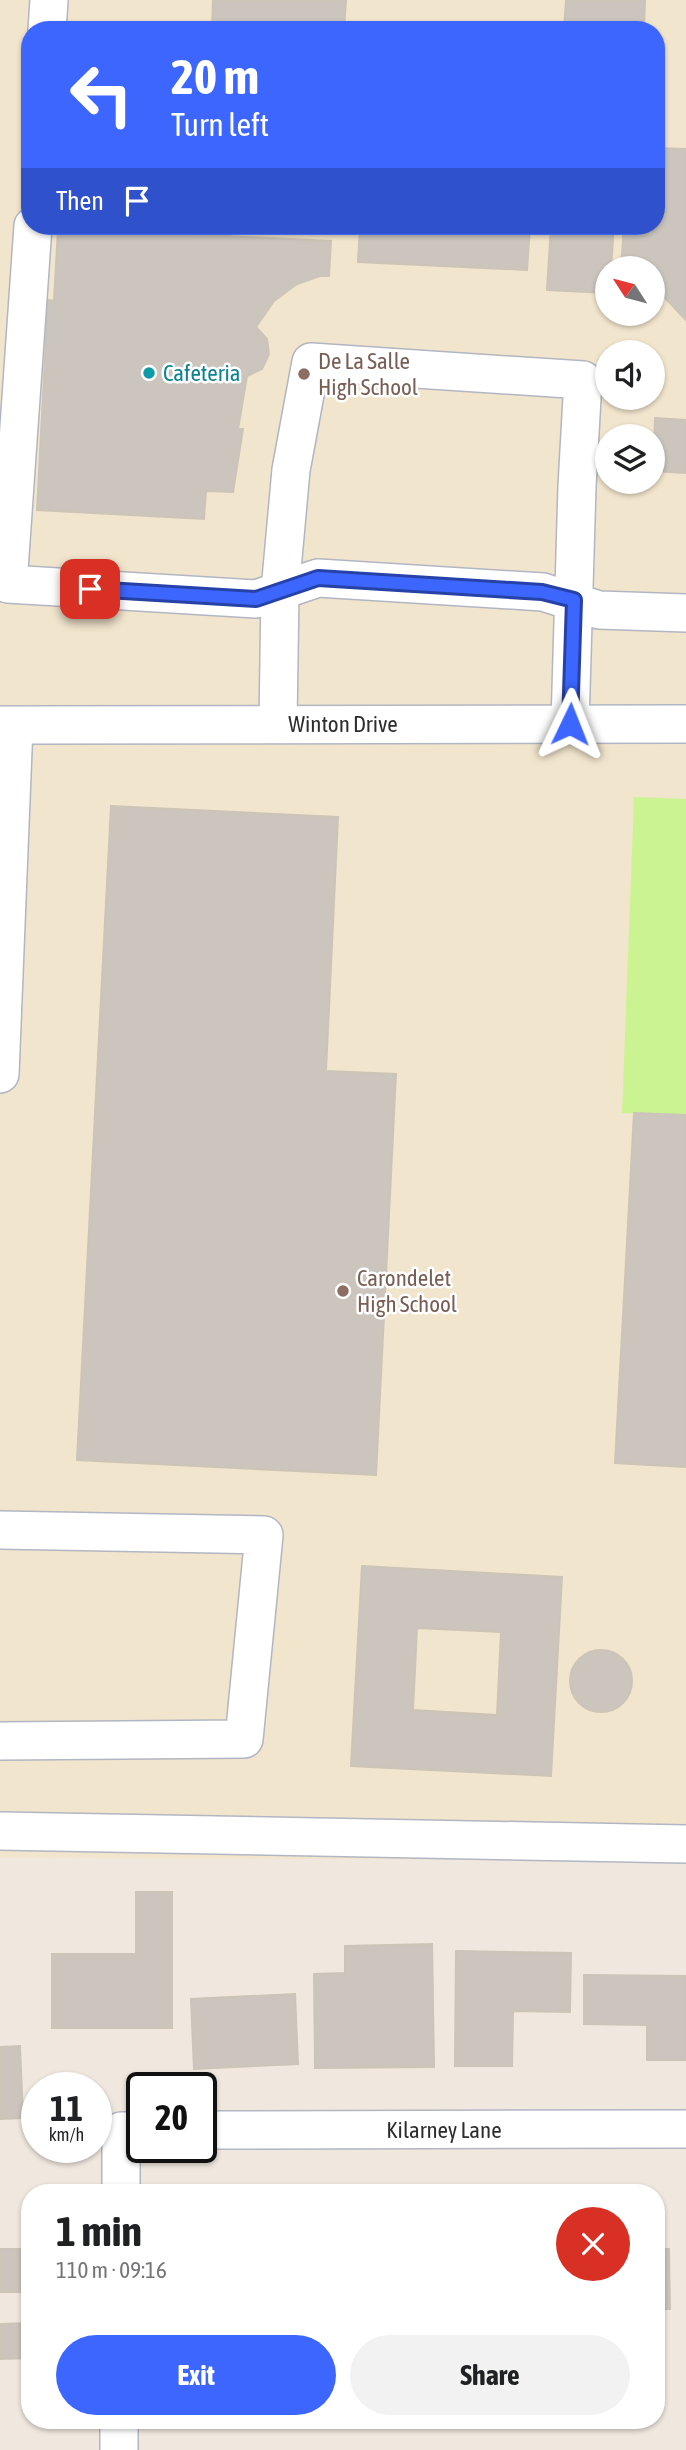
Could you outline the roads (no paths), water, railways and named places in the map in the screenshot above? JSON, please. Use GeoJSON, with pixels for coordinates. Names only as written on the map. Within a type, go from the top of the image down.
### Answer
{"type":"FeatureCollection","features":[{"type":"Feature","properties":{"kind":"street"},"geometry":{"type":"LineString","coordinates":[[48,21],[49,0]]}},
{"type":"Feature","properties":{"kind":"street"},"geometry":{"type":"LineString","coordinates":[[32,235],[8,584],[256,599],[318,578],[542,592],[599,610],[686,613]]}},
{"type":"Feature","properties":{"kind":"street"},"geometry":{"type":"LineString","coordinates":[[278,724],[280,591],[291,471],[311,362],[583,380],[570,724]]}},
{"type":"Feature","properties":{"kind":"street","name":"Winton Drive"},"geometry":{"type":"LineString","coordinates":[[7,725],[686,724]]}},
{"type":"Feature","properties":{"kind":"street"},"geometry":{"type":"LineString","coordinates":[[0,1074],[7,725]]}},
{"type":"Feature","properties":{"kind":"street"},"geometry":{"type":"LineString","coordinates":[[0,1530],[264,1535],[243,1739],[0,1741]]}},
{"type":"Feature","properties":{"kind":"street"},"geometry":{"type":"LineString","coordinates":[[0,1831],[686,1844]]}},
{"type":"Feature","properties":{"kind":"street","name":"Kilarney Lane"},"geometry":{"type":"LineString","coordinates":[[217,2130],[686,2129]]}},
{"type":"Feature","properties":{"kind":"street"},"geometry":{"type":"LineString","coordinates":[[122,2184],[126,2162]]}},
{"type":"Feature","properties":{"kind":"street"},"geometry":{"type":"LineString","coordinates":[[119,2429],[119,2450]]}},
{"type":"Feature","properties":{"kind":"place","name":"Cafeteria"},"geometry":{"type":"Point","coordinates":[149,373]}},
{"type":"Feature","properties":{"kind":"place","name":"De La Salle High School"},"geometry":{"type":"Point","coordinates":[304,374]}},
{"type":"Feature","properties":{"kind":"place","name":"Carondelet High School"},"geometry":{"type":"Point","coordinates":[343,1291]}}]}
